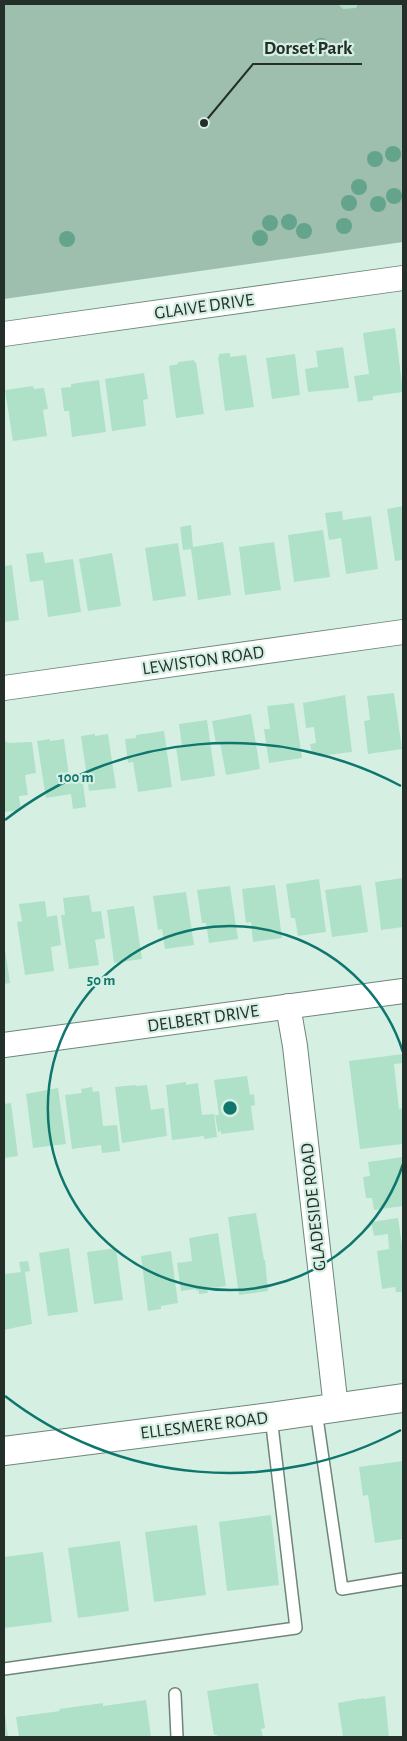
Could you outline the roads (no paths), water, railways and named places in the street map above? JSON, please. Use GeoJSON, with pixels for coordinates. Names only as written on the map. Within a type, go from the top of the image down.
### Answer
{"type":"FeatureCollection","features":[{"type":"Feature","properties":{"kind":"main road","name":"ELLESMERE ROAD"},"geometry":{"type":"LineString","coordinates":[[4,1451],[272,1417],[403,1398]]}},
{"type":"Feature","properties":{"kind":"street","name":"GLAIVE DRIVE"},"geometry":{"type":"LineString","coordinates":[[4,334],[403,278]]}},
{"type":"Feature","properties":{"kind":"street","name":"LEWISTON ROAD"},"geometry":{"type":"LineString","coordinates":[[4,688],[403,632]]}},
{"type":"Feature","properties":{"kind":"street","name":"DELBERT DRIVE"},"geometry":{"type":"LineString","coordinates":[[4,1045],[403,991]]}},
{"type":"Feature","properties":{"kind":"street","name":"GLADESIDE ROAD"},"geometry":{"type":"LineString","coordinates":[[288,1006],[295,1046],[326,1409]]}},
{"type":"Feature","properties":{"kind":"lane"},"geometry":{"type":"LineString","coordinates":[[326,1409],[342,1590],[403,1579]]}},
{"type":"Feature","properties":{"kind":"lane"},"geometry":{"type":"LineString","coordinates":[[4,1669],[296,1628],[272,1417]]}},
{"type":"Feature","properties":{"kind":"lane"},"geometry":{"type":"LineString","coordinates":[[174,1694],[176,1737]]}},
{"type":"Feature","properties":{"kind":"place","name":"Dorset Park"},"geometry":{"type":"Point","coordinates":[204,123]}}]}
